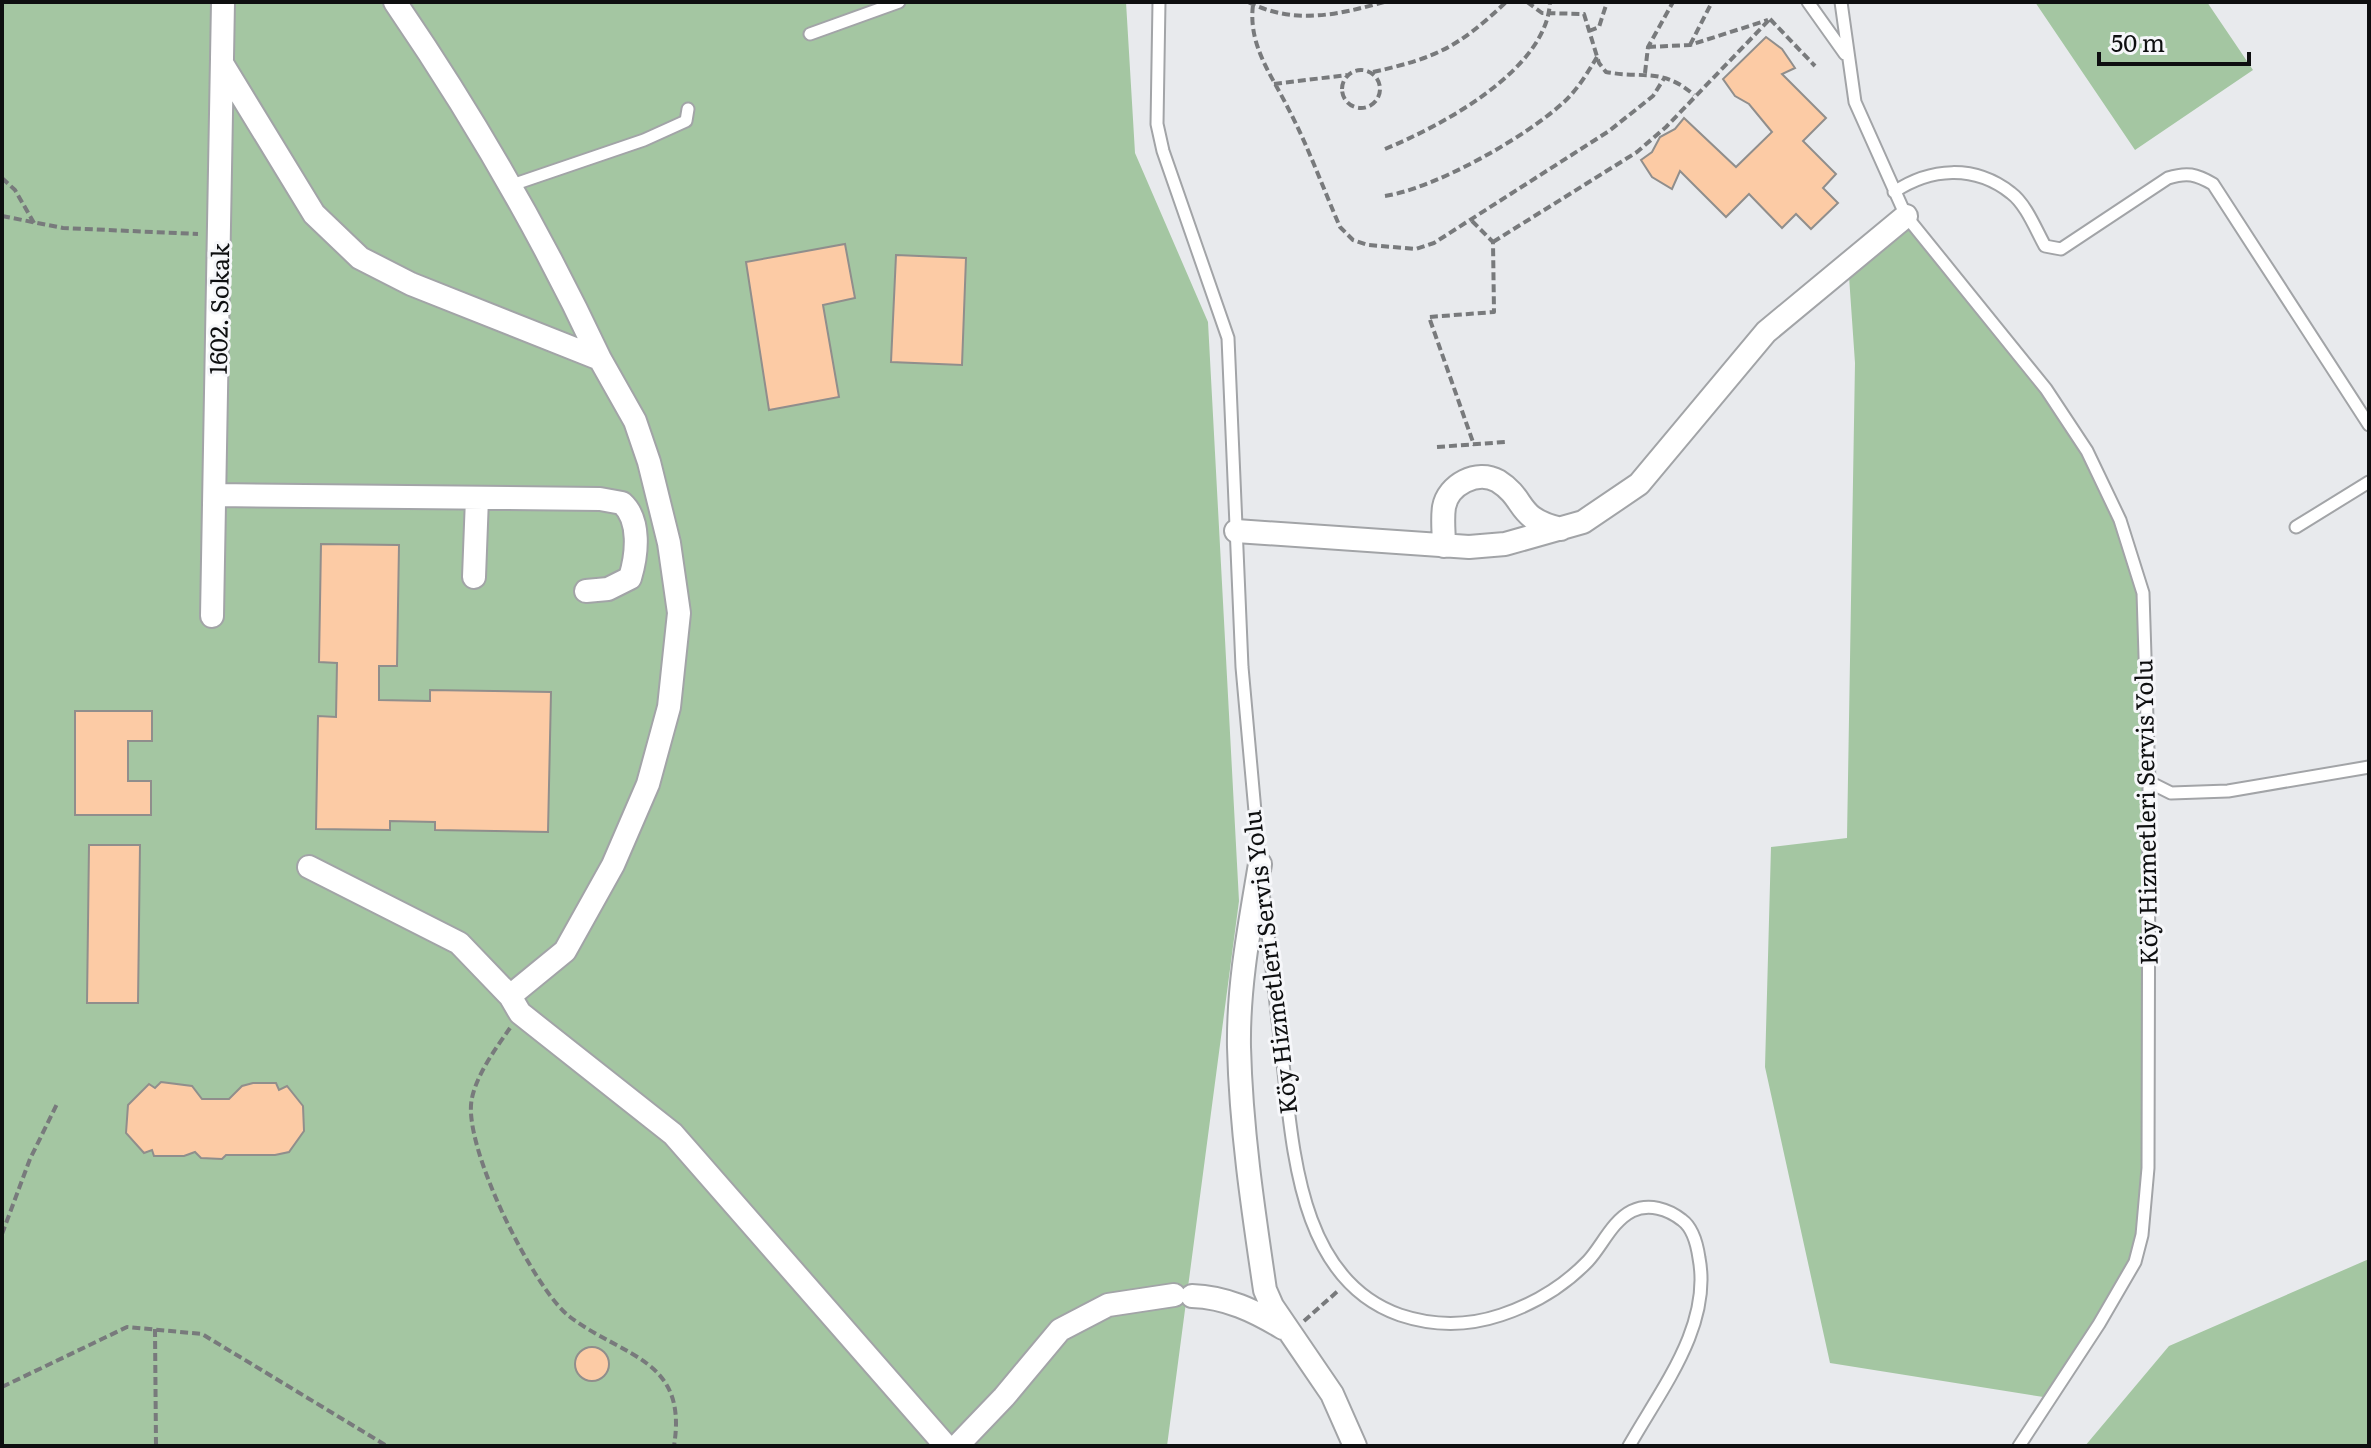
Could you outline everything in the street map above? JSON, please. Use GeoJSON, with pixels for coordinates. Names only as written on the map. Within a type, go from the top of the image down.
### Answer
{"type":"FeatureCollection","features":[{"type":"Feature","properties":{"kind":"street","name":"1602. Sokak"},"geometry":{"type":"LineString","coordinates":[[212,616],[222,234],[223,2]]}},
{"type":"Feature","properties":{"kind":"street"},"geometry":{"type":"LineString","coordinates":[[395,2],[461,99],[569,292],[600,359],[635,421],[669,543],[679,613],[669,707],[648,784],[565,951],[515,1004]]}},
{"type":"Feature","properties":{"kind":"street"},"geometry":{"type":"LineString","coordinates":[[223,65],[314,214],[360,258],[411,284],[600,359]]}},
{"type":"Feature","properties":{"kind":"street"},"geometry":{"type":"LineString","coordinates":[[1236,531],[1444,546],[1493,545],[1583,522],[1639,484],[1766,332],[1906,216]]}},
{"type":"Feature","properties":{"kind":"street"},"geometry":{"type":"LineString","coordinates":[[1444,546],[1444,505],[1457,485],[1477,476],[1496,480],[1508,490],[1526,515],[1541,524],[1562,529]]}},
{"type":"Feature","properties":{"kind":"street"},"geometry":{"type":"LineString","coordinates":[[1493,545],[1508,532],[1512,515],[1508,490]]}},
{"type":"Feature","properties":{"kind":"street"},"geometry":{"type":"LineString","coordinates":[[215,495],[622,503],[634,519],[635,551],[630,578],[608,589],[586,591]]}},
{"type":"Feature","properties":{"kind":"street"},"geometry":{"type":"LineString","coordinates":[[474,577],[477,498]]}},
{"type":"Feature","properties":{"kind":"street"},"geometry":{"type":"LineString","coordinates":[[1260,864],[1244,962],[1239,1044],[1246,1157],[1265,1290],[1288,1331],[1332,1394],[1355,1446]]}},
{"type":"Feature","properties":{"kind":"street"},"geometry":{"type":"LineString","coordinates":[[309,867],[459,943],[515,1004],[673,1134],[946,1446]]}},
{"type":"Feature","properties":{"kind":"street"},"geometry":{"type":"LineString","coordinates":[[957,1446],[1004,1397],[1060,1330],[1108,1305],[1157,1295],[1209,1296],[1252,1309],[1288,1331]]}},
{"type":"Feature","properties":{"kind":"lane"},"geometry":{"type":"LineString","coordinates":[[810,34],[899,2]]}},
{"type":"Feature","properties":{"kind":"lane","name":"Köy Hizmetleri Servis Yolu"},"geometry":{"type":"LineString","coordinates":[[1159,2],[1157,124],[1163,151],[1228,338],[1249,775],[1295,1164],[1316,1232],[1347,1281],[1385,1310],[1422,1323],[1454,1324],[1498,1316],[1534,1302],[1566,1281],[1631,1211],[1652,1206],[1673,1213],[1688,1225],[1697,1247],[1703,1276],[1700,1303],[1691,1336],[1629,1446]]}},
{"type":"Feature","properties":{"kind":"lane"},"geometry":{"type":"LineString","coordinates":[[1808,2],[1845,54]]}},
{"type":"Feature","properties":{"kind":"lane","name":"Köy Hizmetleri Servis Yolu"},"geometry":{"type":"LineString","coordinates":[[1841,2],[1845,54],[1855,102],[1906,216],[2046,389],[2105,485],[2143,593],[2149,782],[2148,1168],[2142,1235],[2135,1262],[2099,1324],[2019,1446]]}},
{"type":"Feature","properties":{"kind":"lane"},"geometry":{"type":"LineString","coordinates":[[509,186],[644,140],[686,121],[688,109]]}},
{"type":"Feature","properties":{"kind":"lane"},"geometry":{"type":"LineString","coordinates":[[1894,192],[1918,176],[1954,171],[1984,178],[2013,194],[2045,246],[2052,250],[2061,249],[2168,178],[2184,173],[2198,175],[2213,184],[2369,425]]}},
{"type":"Feature","properties":{"kind":"lane"},"geometry":{"type":"LineString","coordinates":[[2296,527],[2369,482]]}},
{"type":"Feature","properties":{"kind":"lane"},"geometry":{"type":"LineString","coordinates":[[2149,782],[2171,793],[2228,791],[2369,767]]}},
{"type":"Feature","properties":{"kind":"path"},"geometry":{"type":"LineString","coordinates":[[1384,2],[1320,17],[1292,18],[1250,3],[1257,44],[1274,84],[1288,108],[1340,227],[1353,240],[1391,249],[1416,249],[1434,243],[1609,131],[1653,96],[1665,77]]}},
{"type":"Feature","properties":{"kind":"path"},"geometry":{"type":"LineString","coordinates":[[1274,84],[1373,72],[1434,55],[1464,40],[1506,2]]}},
{"type":"Feature","properties":{"kind":"path"},"geometry":{"type":"LineString","coordinates":[[1527,2],[1549,14],[1584,14],[1597,57],[1606,72],[1665,77],[1680,83],[1694,95]]}},
{"type":"Feature","properties":{"kind":"path"},"geometry":{"type":"LineString","coordinates":[[1385,149],[1426,132],[1507,75],[1542,37],[1550,2]]}},
{"type":"Feature","properties":{"kind":"path"},"geometry":{"type":"LineString","coordinates":[[1589,31],[1599,27],[1607,2]]}},
{"type":"Feature","properties":{"kind":"path"},"geometry":{"type":"LineString","coordinates":[[1645,73],[1648,47],[1673,2]]}},
{"type":"Feature","properties":{"kind":"path"},"geometry":{"type":"LineString","coordinates":[[1690,45],[1712,2]]}},
{"type":"Feature","properties":{"kind":"path"},"geometry":{"type":"LineString","coordinates":[[1648,47],[1690,45],[1770,19]]}},
{"type":"Feature","properties":{"kind":"path"},"geometry":{"type":"LineString","coordinates":[[1770,19],[1815,66]]}},
{"type":"Feature","properties":{"kind":"path"},"geometry":{"type":"LineString","coordinates":[[1493,242],[1637,152],[1666,127],[1770,19]]}},
{"type":"Feature","properties":{"kind":"path"},"geometry":{"type":"LineString","coordinates":[[1385,196],[1428,185],[1542,121],[1567,99],[1597,57]]}},
{"type":"Feature","properties":{"kind":"path"},"geometry":{"type":"LineString","coordinates":[[1347,75],[1342,87],[1346,100],[1363,108],[1375,102],[1381,90],[1373,72]]}},
{"type":"Feature","properties":{"kind":"path"},"geometry":{"type":"LineString","coordinates":[[2,178],[15,190],[34,223]]}},
{"type":"Feature","properties":{"kind":"path"},"geometry":{"type":"LineString","coordinates":[[2,216],[63,228],[222,234]]}},
{"type":"Feature","properties":{"kind":"path"},"geometry":{"type":"LineString","coordinates":[[1472,221],[1493,242],[1494,312],[1429,317],[1474,445]]}},
{"type":"Feature","properties":{"kind":"path"},"geometry":{"type":"LineString","coordinates":[[1437,447],[1505,442]]}},
{"type":"Feature","properties":{"kind":"path"},"geometry":{"type":"LineString","coordinates":[[515,1004],[471,1099],[476,1150],[489,1187],[550,1297],[570,1317],[642,1359],[665,1378],[677,1407],[674,1446]]}},
{"type":"Feature","properties":{"kind":"path"},"geometry":{"type":"LineString","coordinates":[[2,1234],[30,1159],[57,1104]]}},
{"type":"Feature","properties":{"kind":"path"},"geometry":{"type":"LineString","coordinates":[[1288,1331],[1311,1317],[1347,1281]]}},
{"type":"Feature","properties":{"kind":"path"},"geometry":{"type":"LineString","coordinates":[[2,1387],[127,1327],[202,1334],[387,1446]]}},
{"type":"Feature","properties":{"kind":"path"},"geometry":{"type":"LineString","coordinates":[[155,1329],[156,1446]]}},
{"type":"Feature","properties":{"kind":"green space"},"geometry":{"type":"Polygon","coordinates":[[[2,2],[1126,2],[1135,153],[1208,322],[1239,901],[1167,1446],[2,1446],[2,2]]]}},
{"type":"Feature","properties":{"kind":"green space"},"geometry":{"type":"Polygon","coordinates":[[[2035,2],[2207,2],[2253,70],[2135,150],[2035,2]]]}},
{"type":"Feature","properties":{"kind":"green space"},"geometry":{"type":"Polygon","coordinates":[[[1906,216],[2008,341],[2105,485],[2143,593],[2148,1168],[2135,1262],[2050,1398],[1830,1363],[1765,1067],[1771,847],[1847,838],[1855,363],[1848,262],[1906,216]]]}},
{"type":"Feature","properties":{"kind":"green space"},"geometry":{"type":"Polygon","coordinates":[[[2369,1259],[2369,1446],[2085,1446],[2169,1346],[2369,1259]]]}},
{"type":"Feature","properties":{"kind":"building"},"geometry":{"type":"Polygon","coordinates":[[[1766,37],[1782,49],[1795,68],[1782,74],[1826,118],[1803,141],[1836,174],[1823,188],[1838,203],[1811,229],[1796,214],[1782,228],[1749,194],[1726,217],[1680,171],[1672,189],[1652,177],[1641,160],[1652,152],[1660,137],[1675,129],[1684,118],[1736,167],[1772,132],[1749,104],[1735,96],[1723,79],[1766,37]]]}},
{"type":"Feature","properties":{"kind":"building"},"geometry":{"type":"Polygon","coordinates":[[[845,244],[855,298],[823,305],[839,397],[769,410],[746,262],[845,244]]]}},
{"type":"Feature","properties":{"kind":"building"},"geometry":{"type":"Polygon","coordinates":[[[896,255],[966,258],[962,365],[891,362],[896,255]]]}},
{"type":"Feature","properties":{"kind":"building"},"geometry":{"type":"Polygon","coordinates":[[[321,544],[399,545],[397,666],[379,666],[379,700],[430,701],[430,690],[551,692],[548,832],[435,830],[435,822],[390,821],[390,830],[316,829],[318,716],[336,717],[337,663],[319,662],[321,544]]]}},
{"type":"Feature","properties":{"kind":"building"},"geometry":{"type":"Polygon","coordinates":[[[75,711],[152,711],[152,741],[128,741],[128,781],[151,781],[151,815],[75,815],[75,711]]]}},
{"type":"Feature","properties":{"kind":"building"},"geometry":{"type":"Polygon","coordinates":[[[89,845],[140,845],[138,1003],[87,1003],[89,845]]]}},
{"type":"Feature","properties":{"kind":"building"},"geometry":{"type":"Polygon","coordinates":[[[161,1082],[192,1086],[202,1099],[229,1099],[242,1086],[253,1083],[276,1083],[279,1090],[287,1086],[303,1106],[304,1131],[289,1152],[275,1155],[226,1155],[222,1159],[201,1158],[195,1152],[184,1156],[154,1156],[152,1150],[144,1153],[126,1133],[128,1105],[149,1084],[155,1088],[161,1082]]]}},
{"type":"Feature","properties":{"kind":"building"},"geometry":{"type":"Polygon","coordinates":[[[592,1347],[604,1352],[609,1364],[604,1376],[592,1381],[580,1376],[575,1364],[580,1352],[592,1347]]]}}]}
